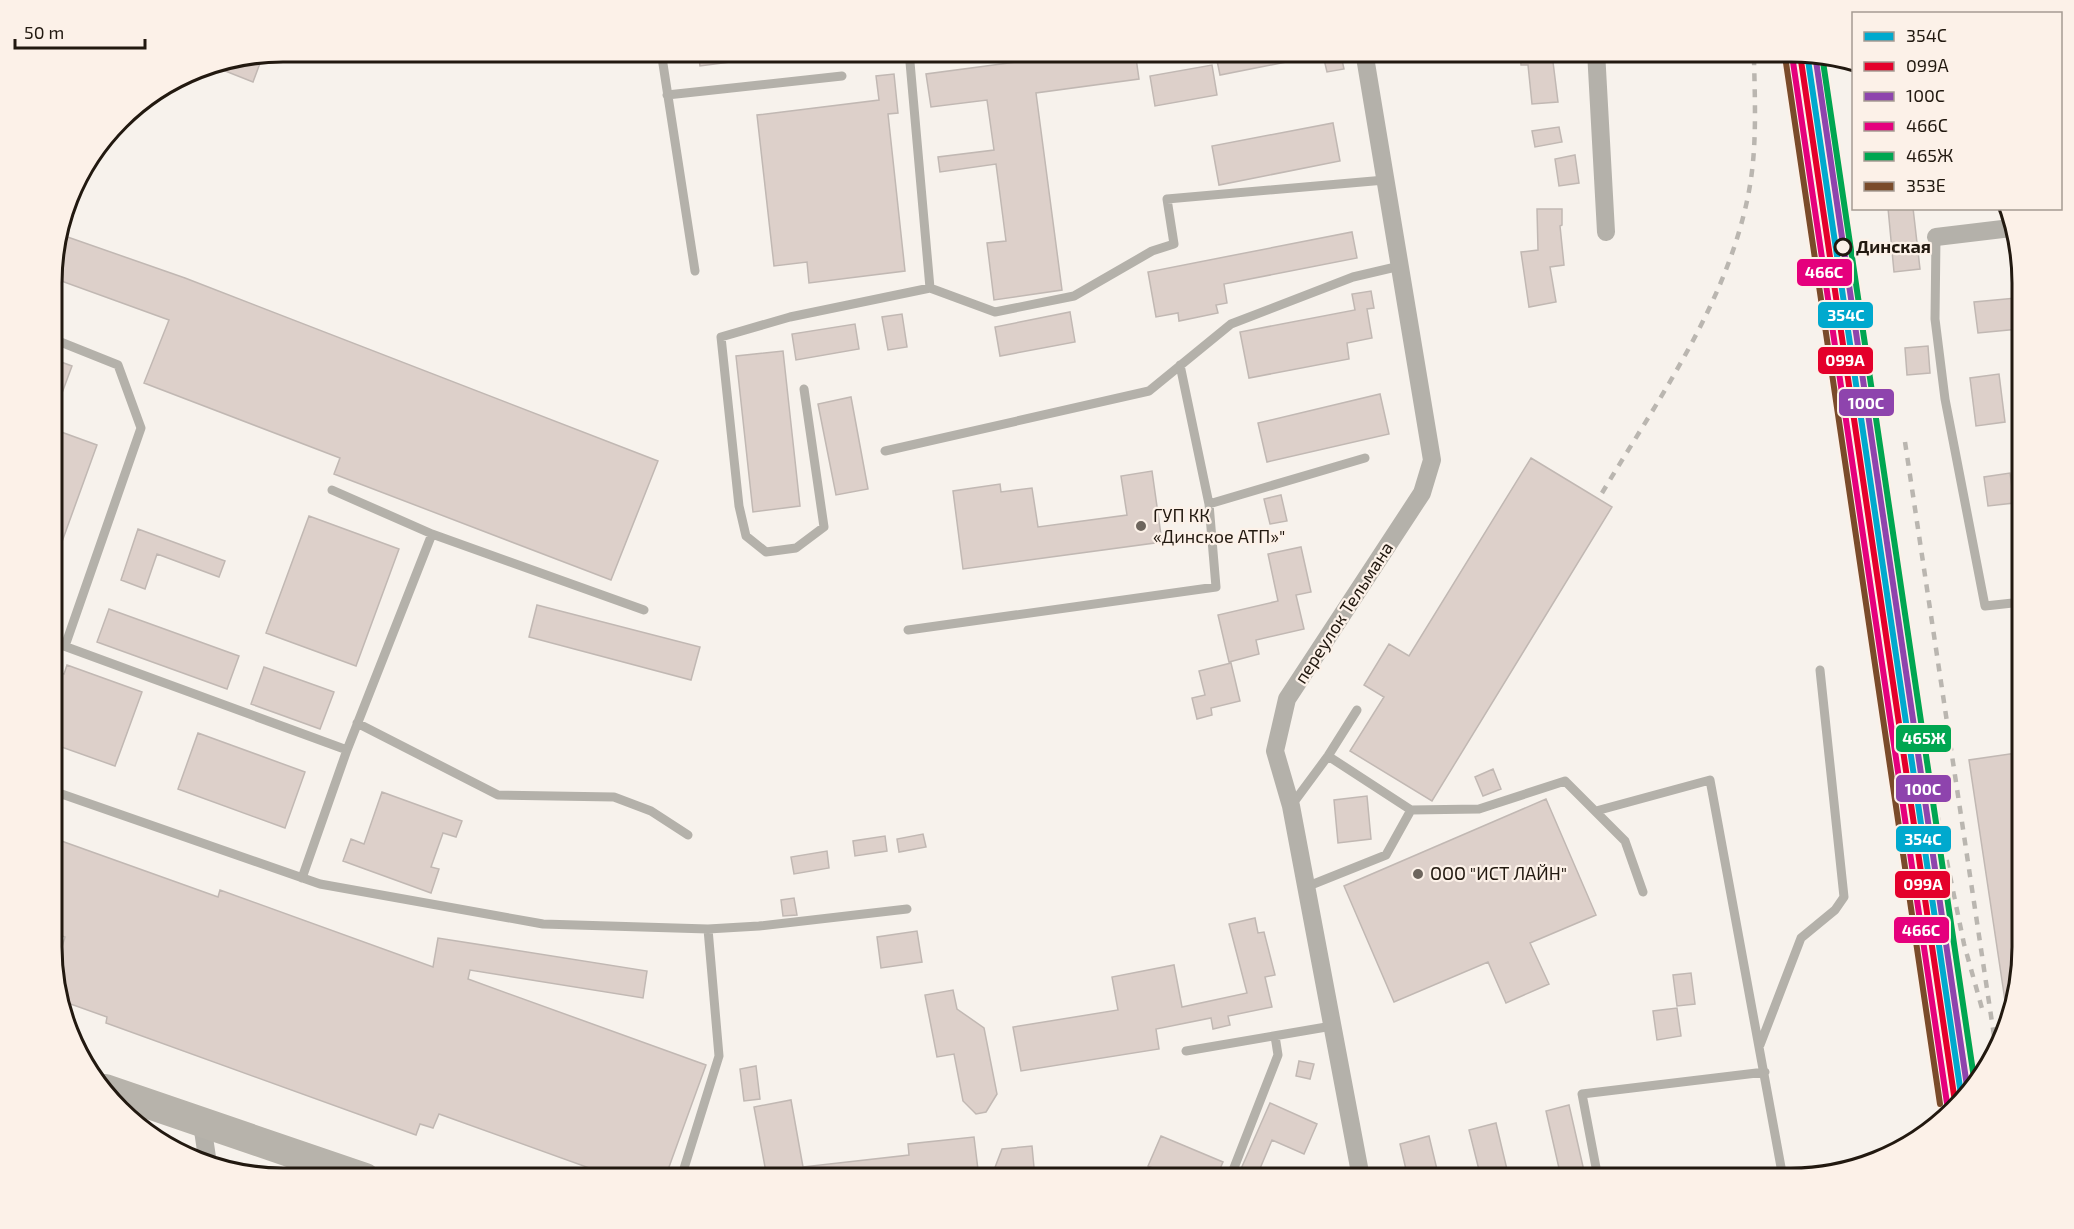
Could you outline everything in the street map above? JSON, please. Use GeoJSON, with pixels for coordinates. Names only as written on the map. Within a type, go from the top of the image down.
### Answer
{"type":"FeatureCollection","features":[{"type":"Feature","properties":{"kind":"main road"},"geometry":{"type":"LineString","coordinates":[[117,1093],[335,1168]]}},
{"type":"Feature","properties":{"kind":"street","name":"переулок Тельмана"},"geometry":{"type":"LineString","coordinates":[[1359,1168],[1290,806],[1275,751],[1287,699],[1422,493],[1432,460],[1366,62]]}},
{"type":"Feature","properties":{"kind":"street"},"geometry":{"type":"LineString","coordinates":[[1597,62],[1606,232]]}},
{"type":"Feature","properties":{"kind":"street"},"geometry":{"type":"LineString","coordinates":[[1936,237],[2006,229]]}},
{"type":"Feature","properties":{"kind":"street"},"geometry":{"type":"LineString","coordinates":[[202,1124],[207,1154]]}},
{"type":"Feature","properties":{"kind":"lane"},"geometry":{"type":"LineString","coordinates":[[662,62],[695,271]]}},
{"type":"Feature","properties":{"kind":"lane"},"geometry":{"type":"LineString","coordinates":[[910,62],[930,288]]}},
{"type":"Feature","properties":{"kind":"lane"},"geometry":{"type":"LineString","coordinates":[[667,95],[842,76]]}},
{"type":"Feature","properties":{"kind":"lane"},"geometry":{"type":"LineString","coordinates":[[804,389],[824,527],[796,548],[766,552],[746,536],[739,506],[721,338],[790,317],[930,288],[995,312],[1074,296],[1152,251],[1174,244],[1167,199],[1385,180]]}},
{"type":"Feature","properties":{"kind":"lane"},"geometry":{"type":"LineString","coordinates":[[1936,237],[1935,319],[1945,399],[1985,606],[2012,603]]}},
{"type":"Feature","properties":{"kind":"lane"},"geometry":{"type":"LineString","coordinates":[[885,452],[1149,391],[1231,324],[1353,277],[1400,266]]}},
{"type":"Feature","properties":{"kind":"lane"},"geometry":{"type":"LineString","coordinates":[[62,343],[118,365],[141,428],[65,646]]}},
{"type":"Feature","properties":{"kind":"lane"},"geometry":{"type":"LineString","coordinates":[[908,630],[1216,587],[1209,504],[1180,365]]}},
{"type":"Feature","properties":{"kind":"lane"},"geometry":{"type":"LineString","coordinates":[[1209,504],[1365,458]]}},
{"type":"Feature","properties":{"kind":"lane"},"geometry":{"type":"LineString","coordinates":[[332,490],[432,534],[644,610]]}},
{"type":"Feature","properties":{"kind":"lane"},"geometry":{"type":"LineString","coordinates":[[302,878],[357,723],[432,534]]}},
{"type":"Feature","properties":{"kind":"lane"},"geometry":{"type":"LineString","coordinates":[[62,645],[347,750]]}},
{"type":"Feature","properties":{"kind":"lane"},"geometry":{"type":"LineString","coordinates":[[1760,1046],[1801,938],[1834,910],[1844,897],[1820,670]]}},
{"type":"Feature","properties":{"kind":"lane"},"geometry":{"type":"LineString","coordinates":[[1290,806],[1328,756],[1357,710]]}},
{"type":"Feature","properties":{"kind":"lane"},"geometry":{"type":"LineString","coordinates":[[357,723],[498,795],[614,797],[651,811],[688,835]]}},
{"type":"Feature","properties":{"kind":"lane"},"geometry":{"type":"LineString","coordinates":[[1328,756],[1411,810],[1479,809],[1565,781],[1625,841],[1643,892]]}},
{"type":"Feature","properties":{"kind":"lane"},"geometry":{"type":"LineString","coordinates":[[1596,811],[1710,780],[1781,1168]]}},
{"type":"Feature","properties":{"kind":"lane"},"geometry":{"type":"LineString","coordinates":[[62,794],[302,878],[543,924],[708,929],[759,926],[907,909]]}},
{"type":"Feature","properties":{"kind":"lane"},"geometry":{"type":"LineString","coordinates":[[1306,887],[1386,855],[1411,810]]}},
{"type":"Feature","properties":{"kind":"lane"},"geometry":{"type":"LineString","coordinates":[[684,1168],[719,1056],[708,929]]}},
{"type":"Feature","properties":{"kind":"lane"},"geometry":{"type":"LineString","coordinates":[[1186,1051],[1332,1026]]}},
{"type":"Feature","properties":{"kind":"lane"},"geometry":{"type":"LineString","coordinates":[[1234,1168],[1278,1055],[1275,1036]]}},
{"type":"Feature","properties":{"kind":"lane"},"geometry":{"type":"LineString","coordinates":[[1596,1168],[1582,1094],[1765,1072]]}},
{"type":"Feature","properties":{"kind":"building"},"geometry":{"type":"Polygon","coordinates":[[[699,62],[730,62],[700,66],[699,62]]]}},
{"type":"Feature","properties":{"kind":"building"},"geometry":{"type":"Polygon","coordinates":[[[1016,62],[1137,62],[1139,79],[1036,93],[1062,290],[994,300],[987,243],[1006,241],[996,164],[940,172],[938,157],[994,150],[987,100],[931,107],[926,74],[1016,62]]]}},
{"type":"Feature","properties":{"kind":"building"},"geometry":{"type":"Polygon","coordinates":[[[1217,62],[1287,62],[1220,75],[1217,62]]]}},
{"type":"Feature","properties":{"kind":"building"},"geometry":{"type":"Polygon","coordinates":[[[1325,62],[1342,62],[1344,69],[1327,72],[1325,62]]]}},
{"type":"Feature","properties":{"kind":"building"},"geometry":{"type":"Polygon","coordinates":[[[1521,62],[1553,62],[1558,102],[1532,104],[1528,65],[1521,65],[1521,62]]]}},
{"type":"Feature","properties":{"kind":"building"},"geometry":{"type":"Polygon","coordinates":[[[260,63],[253,82],[222,70],[260,63]]]}},
{"type":"Feature","properties":{"kind":"building"},"geometry":{"type":"Polygon","coordinates":[[[1212,65],[1217,95],[1155,106],[1150,76],[1212,65]]]}},
{"type":"Feature","properties":{"kind":"building"},"geometry":{"type":"Polygon","coordinates":[[[894,74],[898,113],[888,114],[905,271],[809,283],[807,262],[774,266],[757,115],[879,100],[876,76],[894,74]]]}},
{"type":"Feature","properties":{"kind":"building"},"geometry":{"type":"Polygon","coordinates":[[[1333,123],[1340,161],[1219,185],[1212,146],[1333,123]]]}},
{"type":"Feature","properties":{"kind":"building"},"geometry":{"type":"Polygon","coordinates":[[[1559,127],[1562,142],[1535,147],[1532,131],[1559,127]]]}},
{"type":"Feature","properties":{"kind":"building"},"geometry":{"type":"Polygon","coordinates":[[[1575,155],[1579,183],[1559,186],[1555,159],[1575,155]]]}},
{"type":"Feature","properties":{"kind":"building"},"geometry":{"type":"Polygon","coordinates":[[[1537,209],[1562,209],[1562,225],[1560,226],[1564,265],[1550,267],[1556,302],[1529,307],[1521,252],[1538,250],[1537,209]]]}},
{"type":"Feature","properties":{"kind":"building","name":"Динская"},"geometry":{"type":"Polygon","coordinates":[[[1888,210],[1913,210],[1920,269],[1894,272],[1888,210]]]}},
{"type":"Feature","properties":{"kind":"building"},"geometry":{"type":"Polygon","coordinates":[[[1352,232],[1357,258],[1224,284],[1227,303],[1216,305],[1218,313],[1179,321],[1178,313],[1156,317],[1148,272],[1352,232]]]}},
{"type":"Feature","properties":{"kind":"building"},"geometry":{"type":"Polygon","coordinates":[[[67,237],[185,278],[658,461],[611,580],[334,474],[340,458],[144,383],[169,320],[62,281],[63,254],[67,237]]]}},
{"type":"Feature","properties":{"kind":"building"},"geometry":{"type":"Polygon","coordinates":[[[1371,291],[1374,308],[1367,309],[1372,338],[1347,343],[1349,359],[1249,378],[1240,332],[1355,310],[1352,294],[1371,291]]]}},
{"type":"Feature","properties":{"kind":"building"},"geometry":{"type":"Polygon","coordinates":[[[2012,298],[2012,330],[1978,333],[1974,302],[2012,298]]]}},
{"type":"Feature","properties":{"kind":"building"},"geometry":{"type":"Polygon","coordinates":[[[1070,312],[1075,342],[1000,356],[995,327],[1070,312]]]}},
{"type":"Feature","properties":{"kind":"building"},"geometry":{"type":"Polygon","coordinates":[[[902,314],[907,347],[888,350],[882,317],[902,314]]]}},
{"type":"Feature","properties":{"kind":"building"},"geometry":{"type":"Polygon","coordinates":[[[855,324],[859,349],[796,360],[792,334],[855,324]]]}},
{"type":"Feature","properties":{"kind":"building"},"geometry":{"type":"Polygon","coordinates":[[[1928,346],[1930,373],[1907,375],[1905,348],[1928,346]]]}},
{"type":"Feature","properties":{"kind":"building"},"geometry":{"type":"Polygon","coordinates":[[[783,351],[800,506],[753,512],[736,356],[783,351]]]}},
{"type":"Feature","properties":{"kind":"building"},"geometry":{"type":"Polygon","coordinates":[[[62,362],[72,366],[62,393],[62,362]]]}},
{"type":"Feature","properties":{"kind":"building"},"geometry":{"type":"Polygon","coordinates":[[[1999,374],[2005,422],[1976,426],[1970,378],[1999,374]]]}},
{"type":"Feature","properties":{"kind":"building"},"geometry":{"type":"Polygon","coordinates":[[[1380,394],[1389,434],[1267,462],[1258,423],[1380,394]]]}},
{"type":"Feature","properties":{"kind":"building"},"geometry":{"type":"Polygon","coordinates":[[[851,397],[868,489],[836,495],[818,404],[851,397]]]}},
{"type":"Feature","properties":{"kind":"building"},"geometry":{"type":"Polygon","coordinates":[[[62,432],[97,445],[62,542],[62,432]]]}},
{"type":"Feature","properties":{"kind":"building"},"geometry":{"type":"Polygon","coordinates":[[[1531,458],[1612,507],[1432,801],[1350,751],[1384,697],[1364,685],[1389,644],[1409,656],[1531,458]]]}},
{"type":"Feature","properties":{"kind":"building"},"geometry":{"type":"Polygon","coordinates":[[[1152,471],[1162,542],[963,569],[953,491],[1000,484],[1001,492],[1032,488],[1038,527],[1127,515],[1121,476],[1152,471]]]}},
{"type":"Feature","properties":{"kind":"building"},"geometry":{"type":"Polygon","coordinates":[[[2010,473],[2012,503],[1988,506],[1984,477],[2010,473]]]}},
{"type":"Feature","properties":{"kind":"building"},"geometry":{"type":"Polygon","coordinates":[[[1281,495],[1287,521],[1270,524],[1264,499],[1281,495]]]}},
{"type":"Feature","properties":{"kind":"building"},"geometry":{"type":"Polygon","coordinates":[[[309,516],[399,549],[356,666],[266,633],[309,516]]]}},
{"type":"Feature","properties":{"kind":"building"},"geometry":{"type":"Polygon","coordinates":[[[138,529],[225,561],[219,577],[157,554],[145,589],[121,580],[138,529]]]}},
{"type":"Feature","properties":{"kind":"building"},"geometry":{"type":"Polygon","coordinates":[[[1301,547],[1311,592],[1296,595],[1304,629],[1256,640],[1259,654],[1229,662],[1218,615],[1278,601],[1268,554],[1301,547]]]}},
{"type":"Feature","properties":{"kind":"building"},"geometry":{"type":"Polygon","coordinates":[[[537,605],[700,647],[691,680],[529,637],[537,605]]]}},
{"type":"Feature","properties":{"kind":"building"},"geometry":{"type":"Polygon","coordinates":[[[109,609],[239,656],[227,689],[97,642],[109,609]]]}},
{"type":"Feature","properties":{"kind":"building"},"geometry":{"type":"Polygon","coordinates":[[[1231,663],[1240,701],[1211,708],[1212,715],[1197,719],[1192,698],[1205,695],[1199,671],[1231,663]]]}},
{"type":"Feature","properties":{"kind":"building"},"geometry":{"type":"Polygon","coordinates":[[[67,665],[142,692],[115,766],[62,747],[62,673],[64,674],[67,665]]]}},
{"type":"Feature","properties":{"kind":"building"},"geometry":{"type":"Polygon","coordinates":[[[264,667],[334,692],[320,729],[251,704],[264,667]]]}},
{"type":"Feature","properties":{"kind":"building"},"geometry":{"type":"Polygon","coordinates":[[[198,733],[305,772],[285,828],[178,789],[198,733]]]}},
{"type":"Feature","properties":{"kind":"building"},"geometry":{"type":"Polygon","coordinates":[[[2012,754],[2012,961],[2005,1003],[1969,760],[2012,754]]]}},
{"type":"Feature","properties":{"kind":"building"},"geometry":{"type":"Polygon","coordinates":[[[1493,769],[1501,789],[1483,796],[1475,777],[1493,769]]]}},
{"type":"Feature","properties":{"kind":"building"},"geometry":{"type":"Polygon","coordinates":[[[382,792],[462,821],[456,837],[443,833],[431,867],[439,869],[431,893],[343,861],[351,839],[364,844],[382,792]]]}},
{"type":"Feature","properties":{"kind":"building"},"geometry":{"type":"Polygon","coordinates":[[[1367,796],[1371,839],[1338,843],[1334,800],[1367,796]]]}},
{"type":"Feature","properties":{"kind":"building"},"geometry":{"type":"Polygon","coordinates":[[[1546,799],[1596,915],[1530,943],[1549,984],[1506,1003],[1488,962],[1394,1002],[1344,886],[1546,799]]]}},
{"type":"Feature","properties":{"kind":"building"},"geometry":{"type":"Polygon","coordinates":[[[923,834],[926,847],[899,852],[897,839],[923,834]]]}},
{"type":"Feature","properties":{"kind":"building"},"geometry":{"type":"Polygon","coordinates":[[[885,836],[887,851],[855,856],[853,841],[885,836]]]}},
{"type":"Feature","properties":{"kind":"building"},"geometry":{"type":"Polygon","coordinates":[[[62,841],[218,897],[220,890],[433,967],[438,938],[647,971],[643,998],[470,970],[468,979],[706,1065],[669,1168],[589,1168],[439,1114],[433,1128],[420,1124],[416,1135],[106,1023],[107,1017],[69,1003],[62,961],[65,937],[62,936],[62,841]]]}},
{"type":"Feature","properties":{"kind":"building"},"geometry":{"type":"Polygon","coordinates":[[[827,851],[829,868],[794,874],[791,857],[827,851]]]}},
{"type":"Feature","properties":{"kind":"building"},"geometry":{"type":"Polygon","coordinates":[[[794,898],[797,915],[783,916],[781,900],[794,898]]]}},
{"type":"Feature","properties":{"kind":"building"},"geometry":{"type":"Polygon","coordinates":[[[1255,918],[1258,933],[1264,932],[1275,975],[1265,977],[1272,1007],[1228,1016],[1230,1025],[1213,1029],[1211,1018],[1156,1029],[1159,1049],[1021,1071],[1013,1027],[1118,1010],[1112,977],[1174,965],[1182,1007],[1247,993],[1229,924],[1255,918]]]}},
{"type":"Feature","properties":{"kind":"building"},"geometry":{"type":"Polygon","coordinates":[[[917,931],[922,962],[881,968],[877,937],[917,931]]]}},
{"type":"Feature","properties":{"kind":"building"},"geometry":{"type":"Polygon","coordinates":[[[1691,973],[1695,1004],[1677,1006],[1673,975],[1691,973]]]}},
{"type":"Feature","properties":{"kind":"building"},"geometry":{"type":"Polygon","coordinates":[[[953,990],[957,1009],[984,1028],[997,1094],[986,1112],[976,1114],[963,1101],[954,1054],[937,1057],[925,995],[953,990]]]}},
{"type":"Feature","properties":{"kind":"building"},"geometry":{"type":"Polygon","coordinates":[[[1677,1008],[1681,1036],[1657,1040],[1653,1011],[1677,1008]]]}},
{"type":"Feature","properties":{"kind":"building"},"geometry":{"type":"Polygon","coordinates":[[[1299,1061],[1314,1064],[1310,1079],[1296,1076],[1299,1061]]]}},
{"type":"Feature","properties":{"kind":"building"},"geometry":{"type":"Polygon","coordinates":[[[756,1066],[760,1099],[744,1101],[740,1069],[756,1066]]]}},
{"type":"Feature","properties":{"kind":"building"},"geometry":{"type":"Polygon","coordinates":[[[791,1100],[803,1167],[909,1155],[908,1144],[974,1137],[978,1168],[765,1168],[754,1107],[791,1100]]]}},
{"type":"Feature","properties":{"kind":"building"},"geometry":{"type":"Polygon","coordinates":[[[1270,1103],[1317,1124],[1304,1154],[1272,1140],[1260,1168],[1241,1168],[1270,1103]]]}},
{"type":"Feature","properties":{"kind":"building"},"geometry":{"type":"Polygon","coordinates":[[[1569,1105],[1583,1168],[1559,1168],[1546,1111],[1569,1105]]]}},
{"type":"Feature","properties":{"kind":"building"},"geometry":{"type":"Polygon","coordinates":[[[1496,1123],[1507,1168],[1478,1168],[1469,1130],[1496,1123]]]}},
{"type":"Feature","properties":{"kind":"building"},"geometry":{"type":"Polygon","coordinates":[[[1161,1136],[1223,1162],[1220,1168],[1152,1168],[1148,1166],[1161,1136]]]}},
{"type":"Feature","properties":{"kind":"building"},"geometry":{"type":"Polygon","coordinates":[[[1429,1136],[1437,1168],[1406,1168],[1400,1144],[1429,1136]]]}},
{"type":"Feature","properties":{"kind":"building"},"geometry":{"type":"Polygon","coordinates":[[[1032,1146],[1034,1168],[995,1168],[1002,1149],[1032,1146]]]}},
{"type":"Feature","properties":{"kind":"railway"},"geometry":{"type":"LineString","coordinates":[[1602,493],[1689,348],[1725,272],[1739,232],[1752,175],[1755,126],[1754,62]]}},
{"type":"Feature","properties":{"kind":"railway"},"geometry":{"type":"LineString","coordinates":[[1905,442],[1994,1035]]}},
{"type":"Feature","properties":{"kind":"railway"},"geometry":{"type":"LineString","coordinates":[[1937,813],[1964,944],[1983,1012]]}},
{"type":"Feature","properties":{"kind":"transit line","name":"353Е"},"geometry":{"type":"LineString","coordinates":[[1786,62],[1940,1104]]}},
{"type":"Feature","properties":{"kind":"transit line","name":"466С"},"geometry":{"type":"LineString","coordinates":[[1793,62],[1947,1103]]}},
{"type":"Feature","properties":{"kind":"transit line","name":"099А"},"geometry":{"type":"LineString","coordinates":[[1801,62],[1954,1096]]}},
{"type":"Feature","properties":{"kind":"transit line","name":"354С"},"geometry":{"type":"LineString","coordinates":[[1808,62],[1960,1089]]}},
{"type":"Feature","properties":{"kind":"transit line","name":"100C"},"geometry":{"type":"LineString","coordinates":[[1816,63],[1966,1082]]}},
{"type":"Feature","properties":{"kind":"transit line","name":"465Ж"},"geometry":{"type":"LineString","coordinates":[[1823,64],[1973,1072]]}},
{"type":"Feature","properties":{"kind":"place","name":"Динская"},"geometry":{"type":"Point","coordinates":[1843,247]}},
{"type":"Feature","properties":{"kind":"place","name":"ГУП КК «Динское АТП»\""},"geometry":{"type":"Point","coordinates":[1141,526]}},
{"type":"Feature","properties":{"kind":"place","name":"ООО \"ИСТ ЛАЙН\""},"geometry":{"type":"Point","coordinates":[1418,874]}}]}
